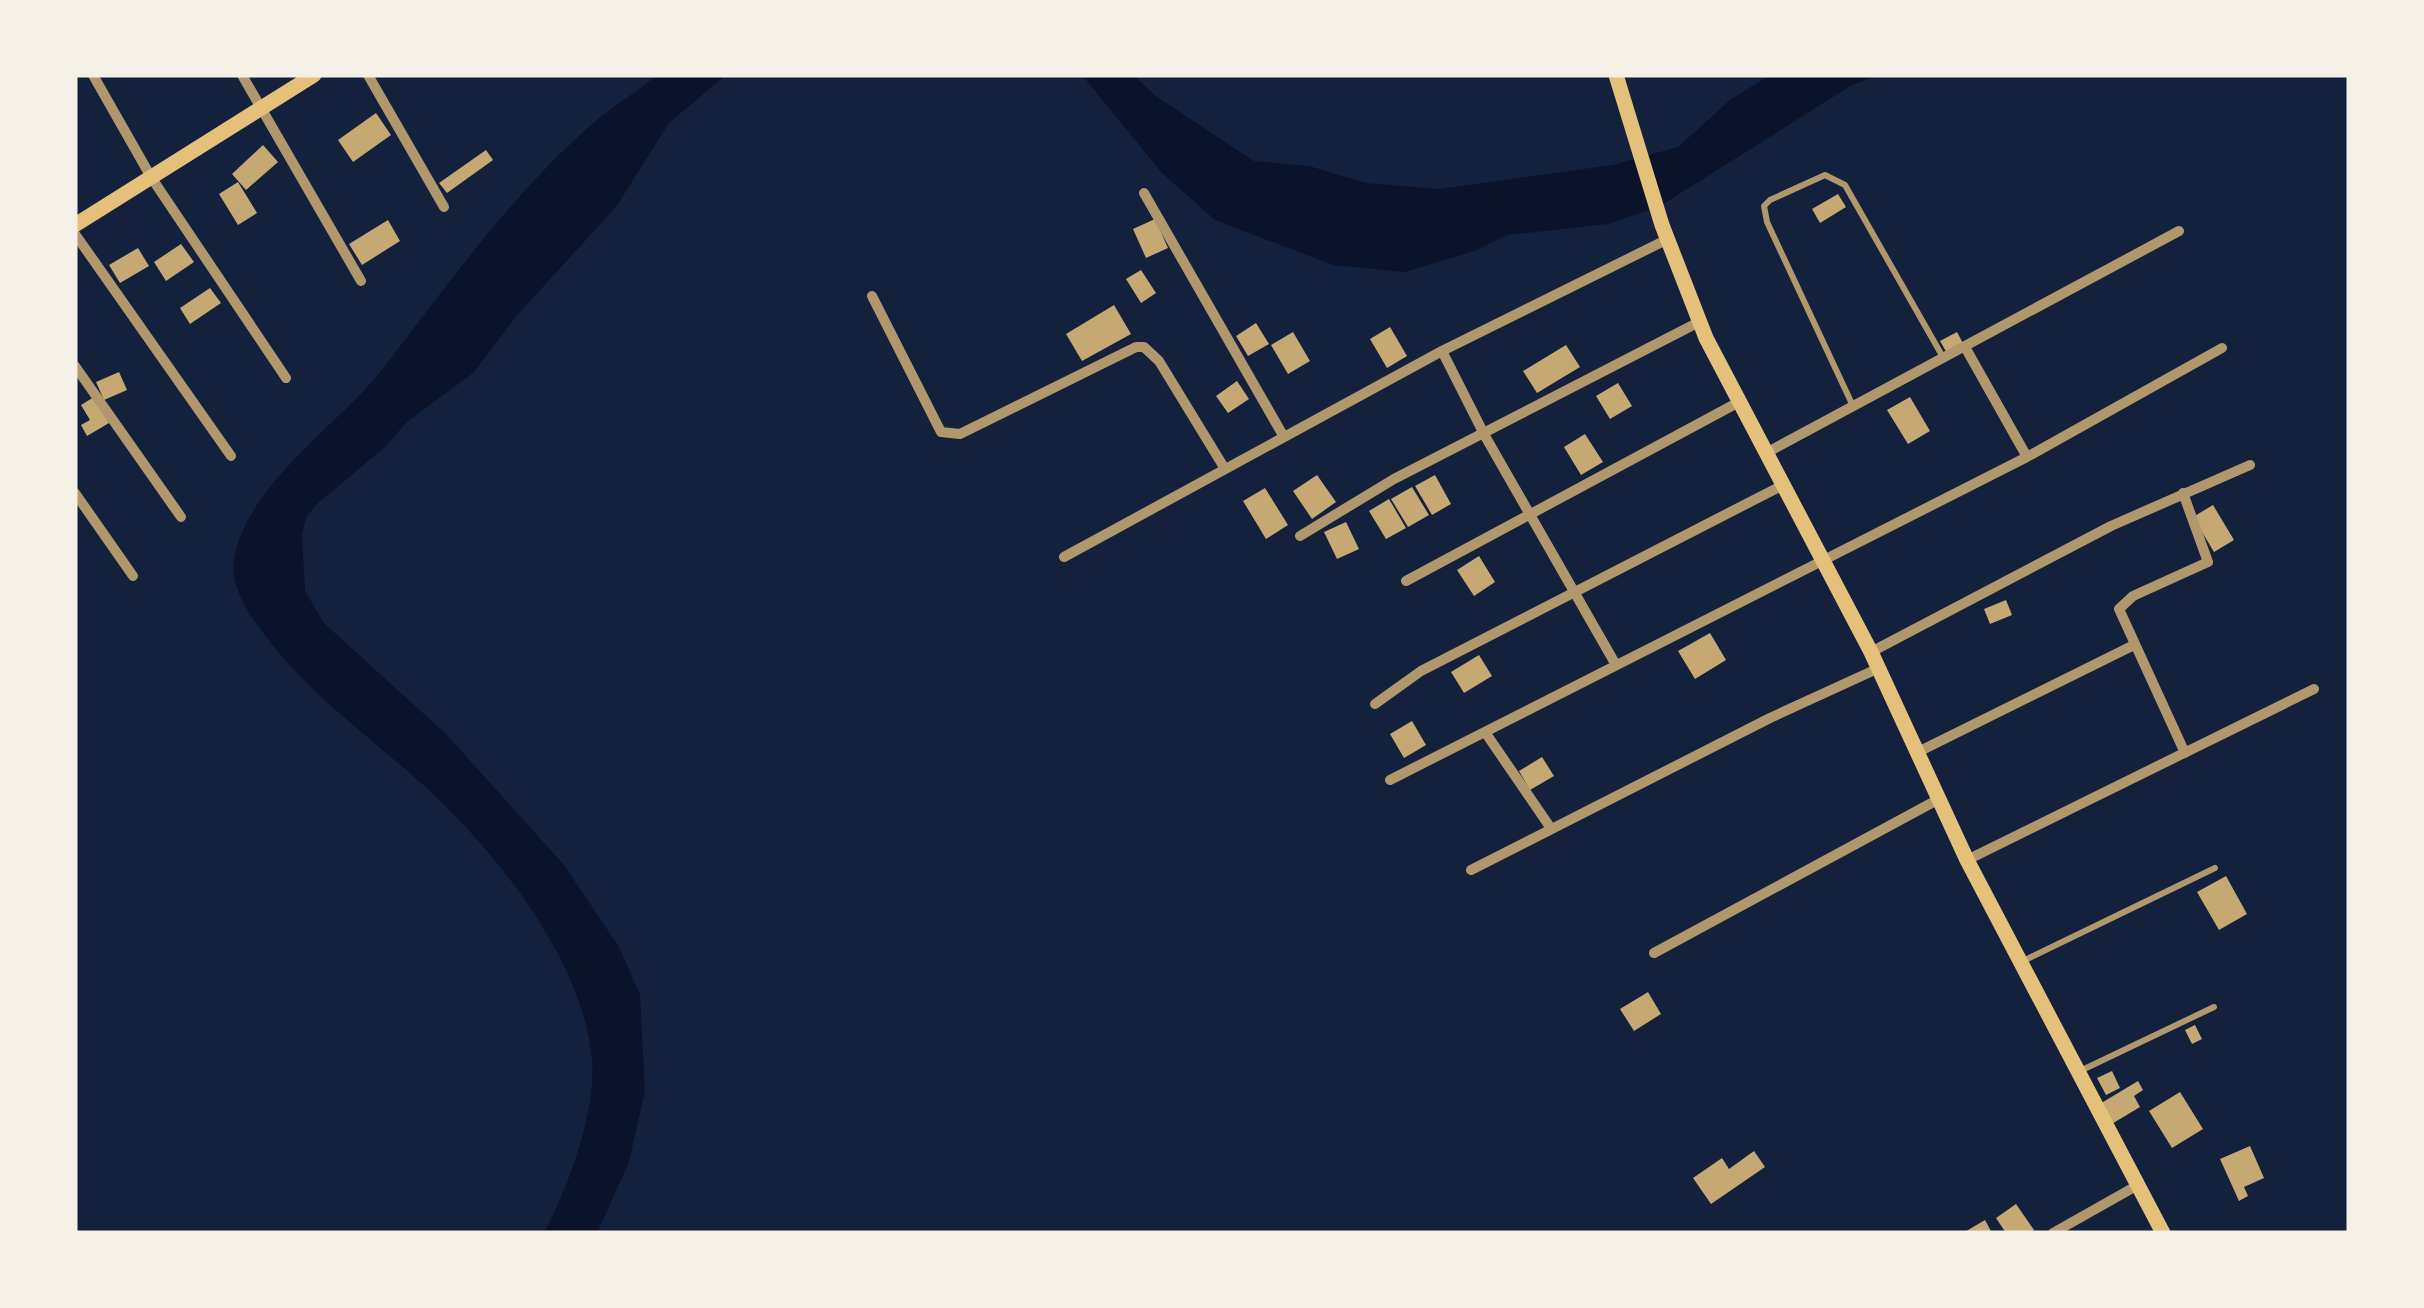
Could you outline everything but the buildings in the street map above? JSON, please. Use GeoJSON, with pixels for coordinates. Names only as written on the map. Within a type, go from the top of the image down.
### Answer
{"type":"FeatureCollection","features":[{"type":"Feature","properties":{"kind":"main road"},"geometry":{"type":"LineString","coordinates":[[75,225],[314,75]]}},
{"type":"Feature","properties":{"kind":"main road"},"geometry":{"type":"LineString","coordinates":[[1616,75],[1665,232],[1699,322],[1879,668],[1967,860],[2163,1233]]}},
{"type":"Feature","properties":{"kind":"street"},"geometry":{"type":"LineString","coordinates":[[93,75],[150,177],[286,378]]}},
{"type":"Feature","properties":{"kind":"street"},"geometry":{"type":"LineString","coordinates":[[242,75],[361,280]]}},
{"type":"Feature","properties":{"kind":"street"},"geometry":{"type":"LineString","coordinates":[[368,75],[444,208]]}},
{"type":"Feature","properties":{"kind":"street"},"geometry":{"type":"LineString","coordinates":[[1144,192],[1284,437]]}},
{"type":"Feature","properties":{"kind":"street"},"geometry":{"type":"LineString","coordinates":[[1766,453],[2180,231]]}},
{"type":"Feature","properties":{"kind":"street"},"geometry":{"type":"LineString","coordinates":[[1064,557],[1665,232]]}},
{"type":"Feature","properties":{"kind":"street"},"geometry":{"type":"LineString","coordinates":[[75,234],[231,456]]}},
{"type":"Feature","properties":{"kind":"street"},"geometry":{"type":"LineString","coordinates":[[872,296],[941,432],[960,434],[1136,347],[1144,347],[1158,360],[1225,469]]}},
{"type":"Feature","properties":{"kind":"street"},"geometry":{"type":"LineString","coordinates":[[1300,536],[1394,479],[1485,436],[1699,322]]}},
{"type":"Feature","properties":{"kind":"street"},"geometry":{"type":"LineString","coordinates":[[1965,348],[2026,456]]}},
{"type":"Feature","properties":{"kind":"street"},"geometry":{"type":"LineString","coordinates":[[1390,780],[2026,456],[2222,348]]}},
{"type":"Feature","properties":{"kind":"street"},"geometry":{"type":"LineString","coordinates":[[1442,351],[1485,436],[1616,665]]}},
{"type":"Feature","properties":{"kind":"street"},"geometry":{"type":"LineString","coordinates":[[75,366],[181,517]]}},
{"type":"Feature","properties":{"kind":"street"},"geometry":{"type":"LineString","coordinates":[[1406,581],[1739,402]]}},
{"type":"Feature","properties":{"kind":"street"},"geometry":{"type":"LineString","coordinates":[[1871,652],[2184,494],[2250,465]]}},
{"type":"Feature","properties":{"kind":"street"},"geometry":{"type":"LineString","coordinates":[[1374,704],[1422,671],[1783,485]]}},
{"type":"Feature","properties":{"kind":"street"},"geometry":{"type":"LineString","coordinates":[[75,493],[134,576]]}},
{"type":"Feature","properties":{"kind":"street"},"geometry":{"type":"LineString","coordinates":[[2184,494],[2208,562],[2123,602],[2120,616],[2185,753]]}},
{"type":"Feature","properties":{"kind":"street"},"geometry":{"type":"LineString","coordinates":[[1918,752],[2134,645]]}},
{"type":"Feature","properties":{"kind":"street"},"geometry":{"type":"LineString","coordinates":[[1471,870],[1550,827],[1879,668]]}},
{"type":"Feature","properties":{"kind":"street"},"geometry":{"type":"LineString","coordinates":[[1967,860],[2314,689]]}},
{"type":"Feature","properties":{"kind":"street"},"geometry":{"type":"LineString","coordinates":[[1485,732],[1550,827]]}},
{"type":"Feature","properties":{"kind":"street"},"geometry":{"type":"LineString","coordinates":[[1654,953],[1939,800]]}},
{"type":"Feature","properties":{"kind":"street"},"geometry":{"type":"LineString","coordinates":[[2053,1233],[2138,1185]]}},
{"type":"Feature","properties":{"kind":"lane"},"geometry":{"type":"LineString","coordinates":[[1854,408],[1767,222],[1764,206],[1770,200],[1826,175],[1845,184],[1944,359]]}},
{"type":"Feature","properties":{"kind":"lane"},"geometry":{"type":"LineString","coordinates":[[2020,962],[2216,868]]}},
{"type":"Feature","properties":{"kind":"lane"},"geometry":{"type":"LineString","coordinates":[[2078,1072],[2214,1007]]}},
{"type":"Feature","properties":{"kind":"water"},"geometry":{"type":"Polygon","coordinates":[[[657,75],[726,75],[669,123],[616,207],[519,313],[473,373],[407,422],[384,448],[317,504],[306,517],[302,534],[305,591],[324,623],[446,734],[564,865],[619,947],[640,995],[645,1091],[629,1162],[597,1233],[544,1233],[578,1149],[590,1103],[592,1061],[572,984],[531,909],[478,841],[450,810],[319,695],[281,656],[242,599],[233,569],[242,532],[274,482],[363,392],[533,182],[591,125],[657,75]]]}},
{"type":"Feature","properties":{"kind":"water"},"geometry":{"type":"Polygon","coordinates":[[[1082,75],[1133,75],[1157,97],[1254,161],[1309,166],[1366,183],[1439,189],[1613,165],[1678,147],[1730,100],[1770,75],[1880,75],[1852,85],[1660,206],[1608,224],[1507,235],[1474,251],[1405,272],[1333,265],[1215,220],[1161,172],[1082,75]]]}}]}
